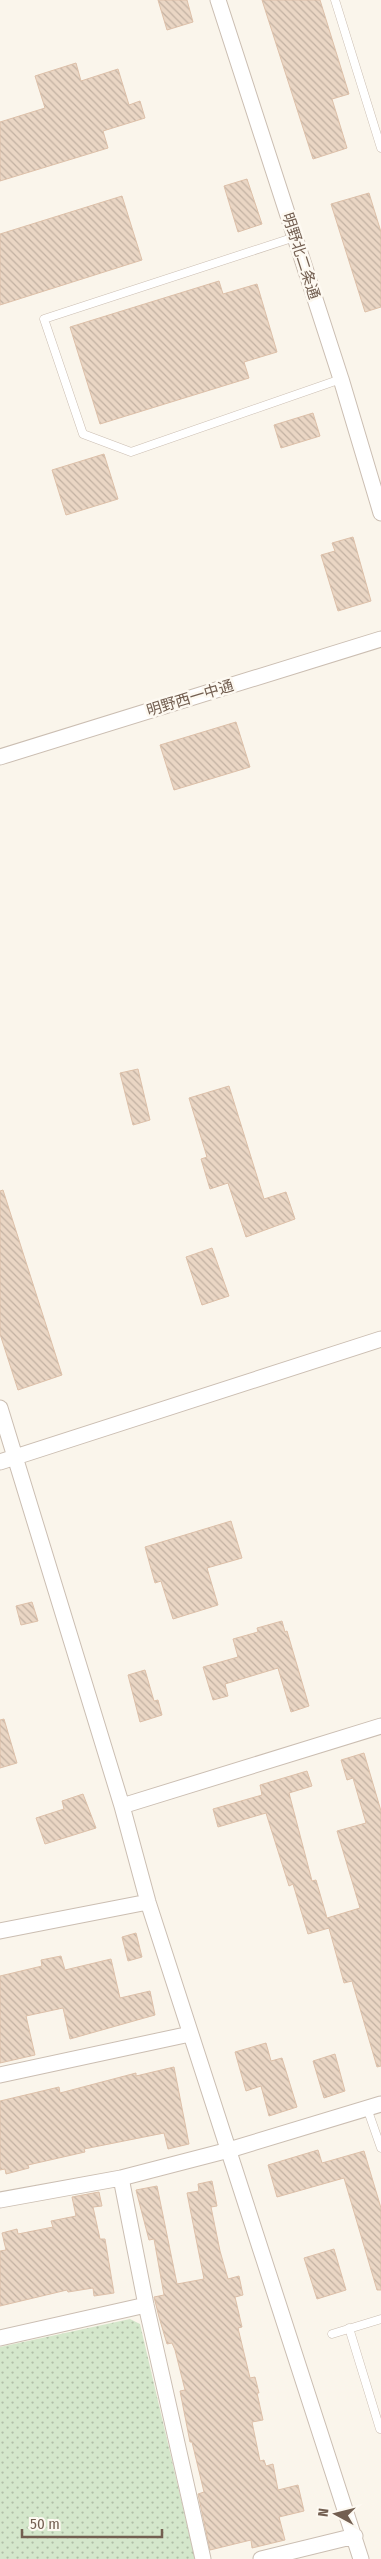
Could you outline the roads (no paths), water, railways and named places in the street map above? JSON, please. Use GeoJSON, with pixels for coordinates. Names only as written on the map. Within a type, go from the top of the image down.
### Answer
{"type":"FeatureCollection","features":[{"type":"Feature","properties":{"kind":"street","name":"明野北二条通"},"geometry":{"type":"LineString","coordinates":[[218,0],[295,237],[381,513]]}},
{"type":"Feature","properties":{"kind":"street","name":"明野西一中通"},"geometry":{"type":"LineString","coordinates":[[0,757],[381,638]]}},
{"type":"Feature","properties":{"kind":"street"},"geometry":{"type":"LineString","coordinates":[[0,1462],[381,1339]]}},
{"type":"Feature","properties":{"kind":"street"},"geometry":{"type":"LineString","coordinates":[[0,1408],[122,1806],[148,1902],[190,2034],[230,2150],[361,2559]]}},
{"type":"Feature","properties":{"kind":"street"},"geometry":{"type":"LineString","coordinates":[[122,1806],[381,1726]]}},
{"type":"Feature","properties":{"kind":"street"},"geometry":{"type":"LineString","coordinates":[[0,1931],[148,1902]]}},
{"type":"Feature","properties":{"kind":"street"},"geometry":{"type":"LineString","coordinates":[[0,2075],[190,2034]]}},
{"type":"Feature","properties":{"kind":"street"},"geometry":{"type":"LineString","coordinates":[[0,2200],[121,2178],[230,2150],[374,2106]]}},
{"type":"Feature","properties":{"kind":"street"},"geometry":{"type":"LineString","coordinates":[[121,2178],[146,2305],[203,2559]]}},
{"type":"Feature","properties":{"kind":"street"},"geometry":{"type":"LineString","coordinates":[[0,2338],[146,2305]]}},
{"type":"Feature","properties":{"kind":"street"},"geometry":{"type":"LineString","coordinates":[[261,2559],[355,2536]]}},
{"type":"Feature","properties":{"kind":"lane"},"geometry":{"type":"LineString","coordinates":[[335,0],[381,148]]}},
{"type":"Feature","properties":{"kind":"lane"},"geometry":{"type":"LineString","coordinates":[[295,237],[44,319],[83,434],[131,452],[340,379]]}},
{"type":"Feature","properties":{"kind":"lane"},"geometry":{"type":"LineString","coordinates":[[374,2106],[381,2148]]}},
{"type":"Feature","properties":{"kind":"lane"},"geometry":{"type":"LineString","coordinates":[[332,2334],[381,2318]]}},
{"type":"Feature","properties":{"kind":"lane"},"geometry":{"type":"LineString","coordinates":[[349,2328],[380,2429]]}}]}
